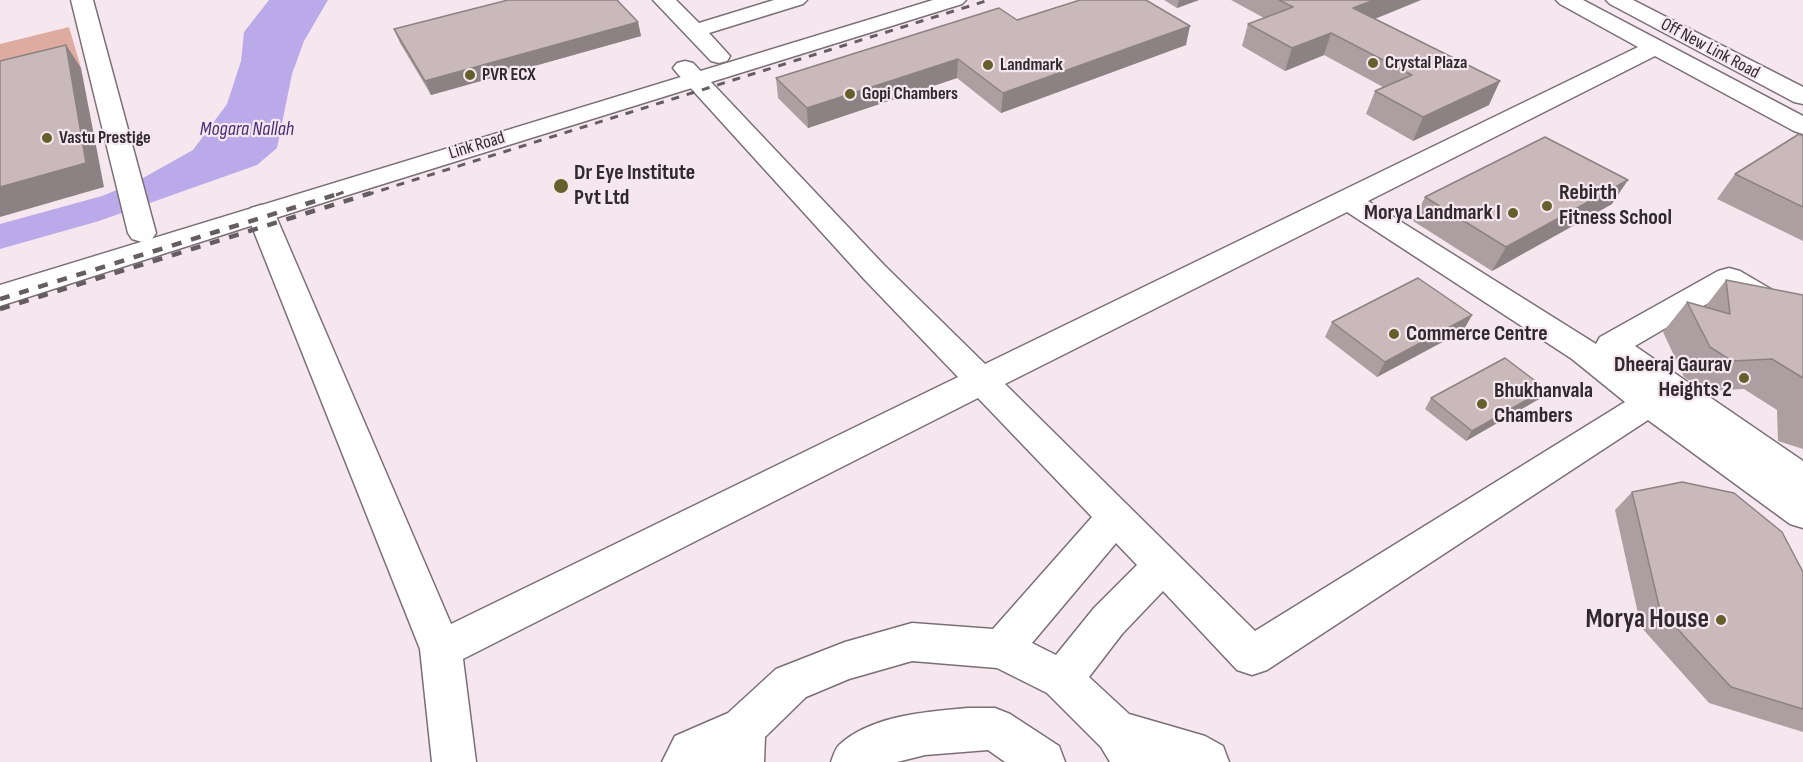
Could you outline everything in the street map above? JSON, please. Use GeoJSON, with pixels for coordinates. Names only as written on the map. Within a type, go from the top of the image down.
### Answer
{"type":"FeatureCollection","features":[{"type":"Feature","properties":{"kind":"street"},"geometry":{"type":"LineString","coordinates":[[82,0],[138,213]]}},
{"type":"Feature","properties":{"kind":"street"},"geometry":{"type":"LineString","coordinates":[[664,0],[719,56]]}},
{"type":"Feature","properties":{"kind":"street"},"geometry":{"type":"LineString","coordinates":[[694,31],[796,0]]}},
{"type":"Feature","properties":{"kind":"street","name":"Link Road"},"geometry":{"type":"LineString","coordinates":[[0,296],[691,74],[719,56],[904,0]]}},
{"type":"Feature","properties":{"kind":"street","name":"Link Road"},"geometry":{"type":"LineString","coordinates":[[0,275],[138,213],[691,74],[955,0]]}},
{"type":"Feature","properties":{"kind":"street"},"geometry":{"type":"LineString","coordinates":[[1568,0],[1803,126]]}},
{"type":"Feature","properties":{"kind":"street","name":"Off New Link Road"},"geometry":{"type":"LineString","coordinates":[[1632,2],[1803,97]]}},
{"type":"Feature","properties":{"kind":"street"},"geometry":{"type":"LineString","coordinates":[[441,649],[1349,201],[1655,47]]}},
{"type":"Feature","properties":{"kind":"street"},"geometry":{"type":"LineString","coordinates":[[691,74],[874,272],[1252,656],[1661,397]]}},
{"type":"Feature","properties":{"kind":"street"},"geometry":{"type":"LineString","coordinates":[[1349,201],[1583,351],[1803,480]]}},
{"type":"Feature","properties":{"kind":"street"},"geometry":{"type":"LineString","coordinates":[[261,214],[441,649],[454,762]]}},
{"type":"Feature","properties":{"kind":"street"},"geometry":{"type":"LineString","coordinates":[[1803,321],[1729,278],[1611,345],[1661,397],[1803,513]]}},
{"type":"Feature","properties":{"kind":"street"},"geometry":{"type":"LineString","coordinates":[[1002,649],[1114,518]]}},
{"type":"Feature","properties":{"kind":"street"},"geometry":{"type":"LineString","coordinates":[[1062,679],[1108,621],[1162,566]]}},
{"type":"Feature","properties":{"kind":"street"},"geometry":{"type":"LineString","coordinates":[[684,762],[692,751],[743,745],[791,683],[845,661],[912,642],[1002,649],[1062,679],[1125,747],[1189,752],[1207,762]]}},
{"type":"Feature","properties":{"kind":"street"},"geometry":{"type":"LineString","coordinates":[[853,762],[881,744],[925,734],[986,729],[995,729],[1042,762]]}},
{"type":"Feature","properties":{"kind":"shaded area"},"geometry":{"type":"Polygon","coordinates":[[[69,27],[81,68],[0,88],[0,44],[69,27]]]}},
{"type":"Feature","properties":{"kind":"water","name":"Mogara Nallah"},"geometry":{"type":"Polygon","coordinates":[[[269,0],[328,0],[304,41],[292,74],[277,148],[257,165],[99,221],[0,249],[0,224],[102,196],[134,183],[193,150],[227,104],[241,61],[244,32],[269,0]]]}},
{"type":"Feature","properties":{"kind":"building"},"geometry":{"type":"Polygon","coordinates":[[[508,0],[617,0],[638,22],[425,81],[394,29],[508,0]]]}},
{"type":"Feature","properties":{"kind":"building"},"geometry":{"type":"Polygon","coordinates":[[[1080,0],[1146,0],[1190,26],[1003,93],[958,59],[807,108],[776,78],[999,8],[1017,20],[1080,0]]]}},
{"type":"Feature","properties":{"kind":"building"},"geometry":{"type":"Polygon","coordinates":[[[1279,0],[1374,0],[1353,8],[1500,81],[1423,117],[1375,91],[1412,75],[1331,33],[1292,48],[1248,24],[1293,7],[1279,0]]]}},
{"type":"Feature","properties":{"kind":"building","name":"Vastu Prestige"},"geometry":{"type":"Polygon","coordinates":[[[66,45],[86,163],[0,187],[0,61],[66,45]]]}},
{"type":"Feature","properties":{"kind":"building"},"geometry":{"type":"Polygon","coordinates":[[[1799,134],[1803,136],[1803,207],[1735,174],[1799,134]]]}},
{"type":"Feature","properties":{"kind":"building","name":"Morya Landmark I"},"geometry":{"type":"Polygon","coordinates":[[[1545,137],[1628,180],[1506,247],[1425,197],[1545,137]]]}},
{"type":"Feature","properties":{"kind":"building","name":"Commerce Centre"},"geometry":{"type":"Polygon","coordinates":[[[1418,278],[1472,315],[1385,362],[1332,322],[1418,278]]]}},
{"type":"Feature","properties":{"kind":"building"},"geometry":{"type":"Polygon","coordinates":[[[1726,280],[1803,295],[1803,378],[1772,359],[1732,361],[1710,347],[1687,302],[1730,314],[1726,280]]]}},
{"type":"Feature","properties":{"kind":"building","name":"Bhukhanvala Chambers"},"geometry":{"type":"Polygon","coordinates":[[[1505,358],[1546,389],[1472,431],[1431,398],[1505,358]]]}},
{"type":"Feature","properties":{"kind":"building","name":"Morya House"},"geometry":{"type":"Polygon","coordinates":[[[1682,482],[1734,493],[1782,532],[1803,572],[1803,709],[1731,687],[1660,610],[1632,492],[1682,482]]]}},
{"type":"Feature","properties":{"kind":"railway"},"geometry":{"type":"LineString","coordinates":[[366,195],[989,0]]}},
{"type":"Feature","properties":{"kind":"railway"},"geometry":{"type":"LineString","coordinates":[[336,195],[344,192]]}},
{"type":"Feature","properties":{"kind":"railway"},"geometry":{"type":"LineString","coordinates":[[0,299],[341,193]]}},
{"type":"Feature","properties":{"kind":"railway"},"geometry":{"type":"LineString","coordinates":[[0,309],[371,193]]}},
{"type":"Feature","properties":{"kind":"place","name":"Crystal Plaza"},"geometry":{"type":"Point","coordinates":[1373,63]}},
{"type":"Feature","properties":{"kind":"place","name":"Landmark"},"geometry":{"type":"Point","coordinates":[988,65]}},
{"type":"Feature","properties":{"kind":"place","name":"PVR ECX"},"geometry":{"type":"Point","coordinates":[470,75]}},
{"type":"Feature","properties":{"kind":"place","name":"Gopi Chambers"},"geometry":{"type":"Point","coordinates":[850,94]}},
{"type":"Feature","properties":{"kind":"place","name":"Vastu Prestige"},"geometry":{"type":"Point","coordinates":[47,138]}},
{"type":"Feature","properties":{"kind":"place","name":"Dr Eye Institute Pvt Ltd"},"geometry":{"type":"Point","coordinates":[561,186]}},
{"type":"Feature","properties":{"kind":"place","name":"Rebirth Fitness School"},"geometry":{"type":"Point","coordinates":[1547,206]}},
{"type":"Feature","properties":{"kind":"place","name":"Morya Landmark I"},"geometry":{"type":"Point","coordinates":[1513,213]}},
{"type":"Feature","properties":{"kind":"place","name":"Commerce Centre"},"geometry":{"type":"Point","coordinates":[1394,334]}},
{"type":"Feature","properties":{"kind":"place","name":"Dheeraj Gaurav Heights 2"},"geometry":{"type":"Point","coordinates":[1744,378]}},
{"type":"Feature","properties":{"kind":"place","name":"Bhukhanvala Chambers"},"geometry":{"type":"Point","coordinates":[1482,404]}},
{"type":"Feature","properties":{"kind":"place","name":"Morya House"},"geometry":{"type":"Point","coordinates":[1721,620]}}]}
